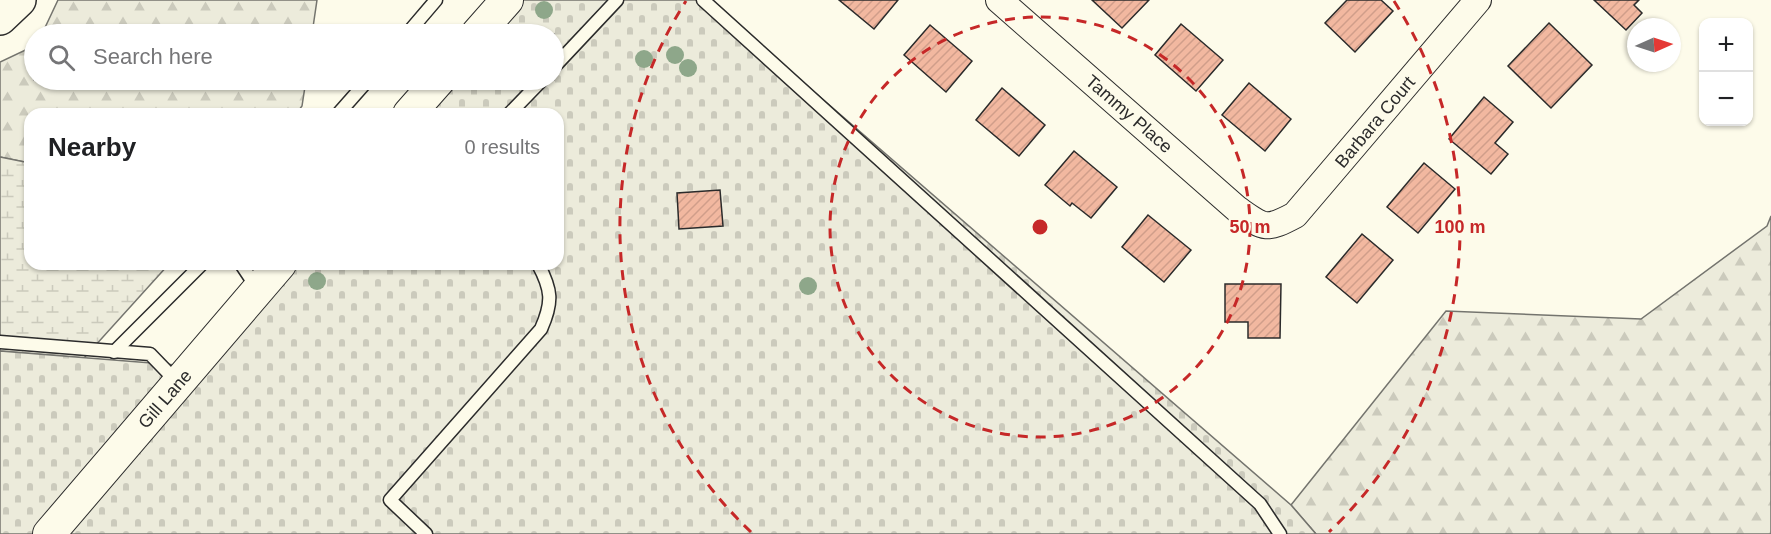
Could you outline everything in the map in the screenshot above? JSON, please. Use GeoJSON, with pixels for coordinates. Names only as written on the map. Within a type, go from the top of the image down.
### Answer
{"type":"FeatureCollection","features":[{"type":"Feature","properties":{"kind":"highway"},"geometry":{"type":"LineString","coordinates":[[0,18],[19,0]]}},
{"type":"Feature","properties":{"kind":"street"},"geometry":{"type":"LineString","coordinates":[[486,24],[507,0]]}},
{"type":"Feature","properties":{"kind":"street","name":"Tammy Place"},"geometry":{"type":"LineString","coordinates":[[999,0],[1237,209],[1262,226]]}},
{"type":"Feature","properties":{"kind":"street","name":"Barbara Court"},"geometry":{"type":"LineString","coordinates":[[1262,226],[1277,225],[1295,215],[1478,0]]}},
{"type":"Feature","properties":{"kind":"street"},"geometry":{"type":"LineString","coordinates":[[414,108],[430,90]]}},
{"type":"Feature","properties":{"kind":"street","name":"Gill Lane"},"geometry":{"type":"LineString","coordinates":[[49,534],[275,270]]}},
{"type":"Feature","properties":{"kind":"lane"},"geometry":{"type":"LineString","coordinates":[[416,24],[436,0]]}},
{"type":"Feature","properties":{"kind":"lane"},"geometry":{"type":"LineString","coordinates":[[564,56],[617,0]]}},
{"type":"Feature","properties":{"kind":"lane"},"geometry":{"type":"LineString","coordinates":[[703,0],[1260,504],[1280,534]]}},
{"type":"Feature","properties":{"kind":"lane"},"geometry":{"type":"LineString","coordinates":[[343,108],[359,90]]}},
{"type":"Feature","properties":{"kind":"lane"},"geometry":{"type":"LineString","coordinates":[[515,108],[532,90]]}},
{"type":"Feature","properties":{"kind":"lane"},"geometry":{"type":"LineString","coordinates":[[114,352],[196,270]]}},
{"type":"Feature","properties":{"kind":"lane"},"geometry":{"type":"LineString","coordinates":[[245,270],[259,289]]}},
{"type":"Feature","properties":{"kind":"lane"},"geometry":{"type":"LineString","coordinates":[[426,534],[390,500],[541,329],[550,308],[550,291],[541,270]]}},
{"type":"Feature","properties":{"kind":"lane"},"geometry":{"type":"LineString","coordinates":[[0,342],[150,354],[178,383]]}},
{"type":"Feature","properties":{"kind":"green space"},"geometry":{"type":"Polygon","coordinates":[[[58,0],[317,0],[313,24],[47,24],[58,0]]]}},
{"type":"Feature","properties":{"kind":"green space"},"geometry":{"type":"Polygon","coordinates":[[[506,0],[708,0],[1291,505],[1316,534],[0,534],[0,351],[189,366],[273,270],[564,270],[564,108],[413,108],[428,90],[564,90],[564,24],[485,24],[506,0]]]}},
{"type":"Feature","properties":{"kind":"green space"},"geometry":{"type":"Polygon","coordinates":[[[24,51],[24,90],[304,90],[300,108],[24,108],[24,162],[0,157],[0,62],[24,51]]]}},
{"type":"Feature","properties":{"kind":"green space"},"geometry":{"type":"Polygon","coordinates":[[[0,157],[24,162],[24,270],[164,270],[84,358],[0,351],[0,157]]]}},
{"type":"Feature","properties":{"kind":"green space"},"geometry":{"type":"Polygon","coordinates":[[[1771,216],[1771,534],[1316,534],[1291,505],[1446,311],[1641,319],[1767,226],[1771,216]]]}},
{"type":"Feature","properties":{"kind":"building"},"geometry":{"type":"Polygon","coordinates":[[[839,0],[898,0],[874,29],[839,0]]]}},
{"type":"Feature","properties":{"kind":"building"},"geometry":{"type":"Polygon","coordinates":[[[1092,0],[1149,0],[1122,28],[1092,0]]]}},
{"type":"Feature","properties":{"kind":"building"},"geometry":{"type":"Polygon","coordinates":[[[1347,0],[1381,0],[1393,11],[1355,52],[1325,23],[1347,0]]]}},
{"type":"Feature","properties":{"kind":"building"},"geometry":{"type":"Polygon","coordinates":[[[1594,0],[1639,0],[1634,5],[1642,13],[1637,18],[1627,18],[1626,30],[1594,0]]]}},
{"type":"Feature","properties":{"kind":"building"},"geometry":{"type":"Polygon","coordinates":[[[1549,23],[1592,65],[1551,108],[1508,66],[1549,23]]]}},
{"type":"Feature","properties":{"kind":"building"},"geometry":{"type":"Polygon","coordinates":[[[1181,24],[1223,60],[1196,91],[1155,55],[1181,24]]]}},
{"type":"Feature","properties":{"kind":"building"},"geometry":{"type":"Polygon","coordinates":[[[930,25],[972,61],[946,92],[904,55],[930,25]]]}},
{"type":"Feature","properties":{"kind":"building"},"geometry":{"type":"Polygon","coordinates":[[[1249,83],[1291,119],[1265,151],[1222,115],[1249,83]]]}},
{"type":"Feature","properties":{"kind":"building"},"geometry":{"type":"Polygon","coordinates":[[[1002,88],[1045,125],[1019,156],[976,120],[1002,88]]]}},
{"type":"Feature","properties":{"kind":"building"},"geometry":{"type":"Polygon","coordinates":[[[1484,97],[1513,122],[1495,143],[1508,154],[1491,174],[1449,139],[1484,97]]]}},
{"type":"Feature","properties":{"kind":"building"},"geometry":{"type":"Polygon","coordinates":[[[1074,151],[1117,187],[1091,218],[1072,203],[1070,206],[1045,185],[1074,151]]]}},
{"type":"Feature","properties":{"kind":"building"},"geometry":{"type":"Polygon","coordinates":[[[1424,163],[1455,189],[1418,233],[1387,207],[1424,163]]]}},
{"type":"Feature","properties":{"kind":"building"},"geometry":{"type":"Polygon","coordinates":[[[720,190],[723,226],[679,229],[677,193],[720,190]]]}},
{"type":"Feature","properties":{"kind":"building"},"geometry":{"type":"Polygon","coordinates":[[[1148,215],[1191,250],[1164,282],[1122,247],[1148,215]]]}},
{"type":"Feature","properties":{"kind":"building"},"geometry":{"type":"Polygon","coordinates":[[[1362,234],[1393,260],[1357,303],[1326,277],[1362,234]]]}},
{"type":"Feature","properties":{"kind":"building"},"geometry":{"type":"Polygon","coordinates":[[[1225,284],[1281,284],[1280,338],[1248,338],[1248,322],[1225,322],[1225,284]]]}}]}
